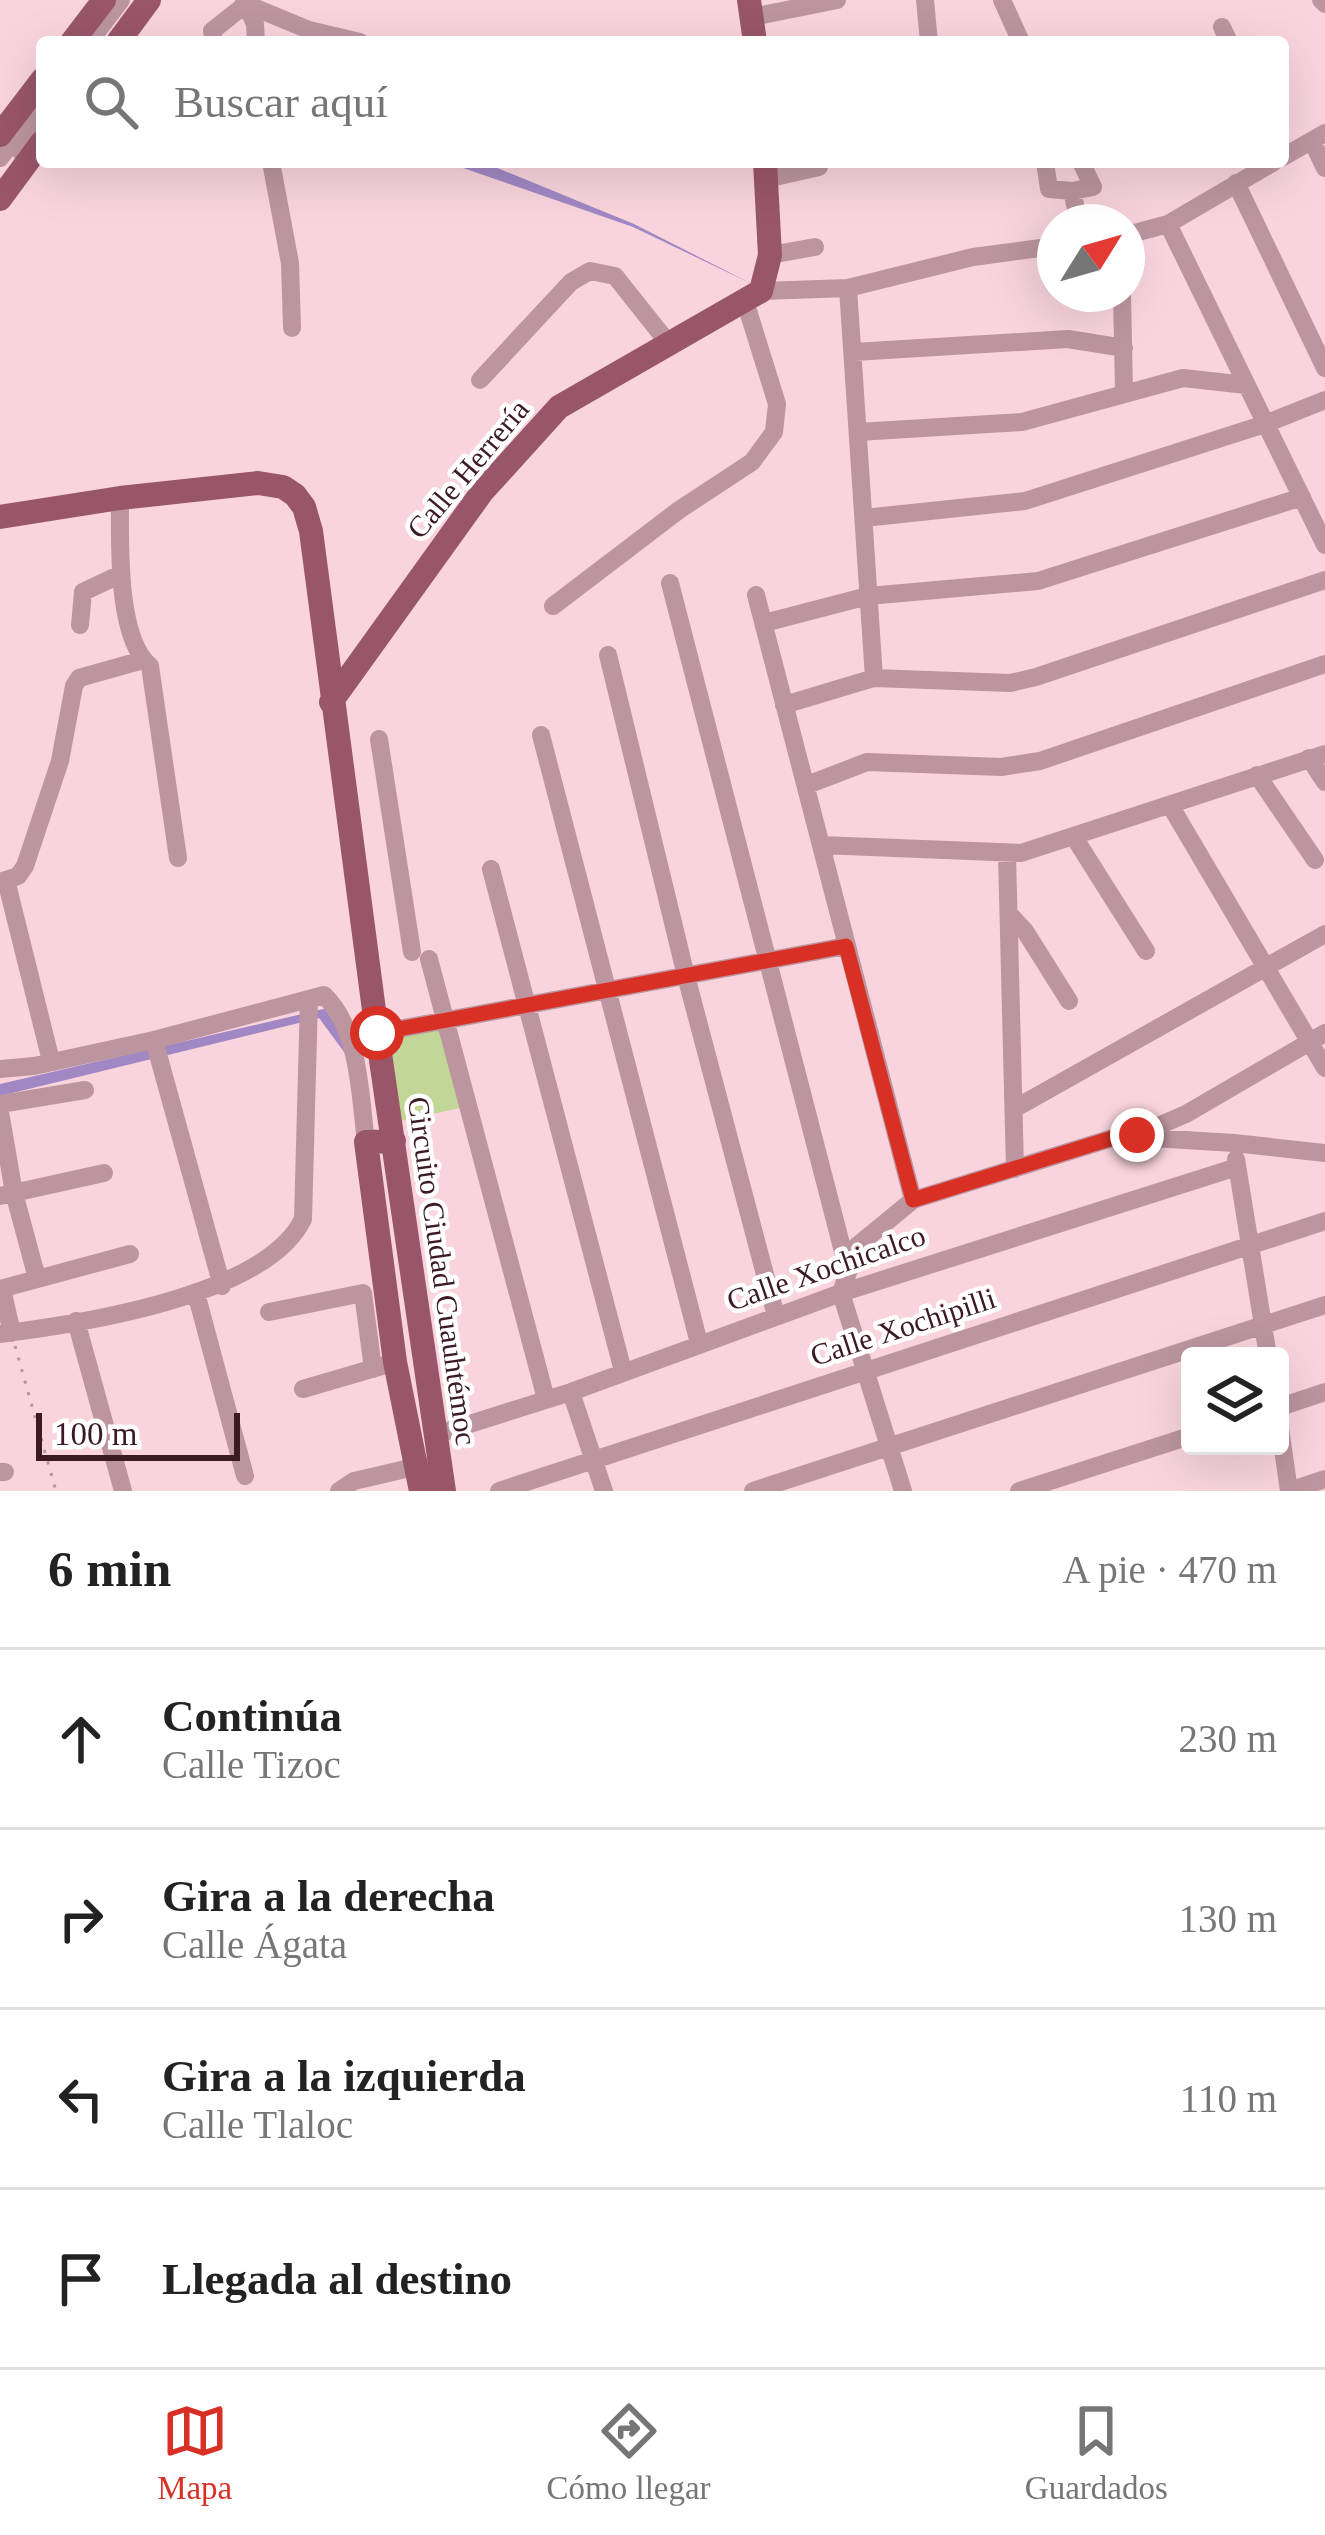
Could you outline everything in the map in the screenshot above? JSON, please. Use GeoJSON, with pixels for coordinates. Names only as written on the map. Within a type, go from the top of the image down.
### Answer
{"type":"FeatureCollection","features":[{"type":"Feature","properties":{"kind":"main road"},"geometry":{"type":"LineString","coordinates":[[77,36],[104,0]]}},
{"type":"Feature","properties":{"kind":"main road"},"geometry":{"type":"LineString","coordinates":[[122,36],[149,0]]}},
{"type":"Feature","properties":{"kind":"main road"},"geometry":{"type":"LineString","coordinates":[[0,135],[36,88]]}},
{"type":"Feature","properties":{"kind":"main road"},"geometry":{"type":"LineString","coordinates":[[0,199],[36,150]]}},
{"type":"Feature","properties":{"kind":"main road"},"geometry":{"type":"LineString","coordinates":[[753,296],[770,255],[765,170]]}},
{"type":"Feature","properties":{"kind":"main road","name":"Calle Herrería"},"geometry":{"type":"LineString","coordinates":[[332,702],[482,492],[559,407],[753,296]]}},
{"type":"Feature","properties":{"kind":"main road","name":"Circuito Ciudad Cuauhtémoc"},"geometry":{"type":"LineString","coordinates":[[0,518],[120,498],[258,483],[284,488],[304,507],[438,1434],[426,1473],[444,1491]]}},
{"type":"Feature","properties":{"kind":"main road"},"geometry":{"type":"LineString","coordinates":[[394,1141],[366,1142],[384,1365],[426,1473]]}},
{"type":"Feature","properties":{"kind":"street"},"geometry":{"type":"LineString","coordinates":[[94,36],[121,0]]}},
{"type":"Feature","properties":{"kind":"street"},"geometry":{"type":"LineString","coordinates":[[109,36],[136,0]]}},
{"type":"Feature","properties":{"kind":"street"},"geometry":{"type":"LineString","coordinates":[[752,20],[837,0]]}},
{"type":"Feature","properties":{"kind":"street"},"geometry":{"type":"LineString","coordinates":[[925,0],[928,36]]}},
{"type":"Feature","properties":{"kind":"street"},"geometry":{"type":"LineString","coordinates":[[1002,0],[1018,36]]}},
{"type":"Feature","properties":{"kind":"street"},"geometry":{"type":"LineString","coordinates":[[213,36],[217,24],[245,2]]}},
{"type":"Feature","properties":{"kind":"street"},"geometry":{"type":"LineString","coordinates":[[245,2],[256,36]]}},
{"type":"Feature","properties":{"kind":"street"},"geometry":{"type":"LineString","coordinates":[[245,2],[334,36]]}},
{"type":"Feature","properties":{"kind":"street"},"geometry":{"type":"LineString","coordinates":[[0,158],[36,111]]}},
{"type":"Feature","properties":{"kind":"street"},"geometry":{"type":"LineString","coordinates":[[0,180],[36,132]]}},
{"type":"Feature","properties":{"kind":"street"},"geometry":{"type":"LineString","coordinates":[[1289,152],[1318,137],[1325,168]]}},
{"type":"Feature","properties":{"kind":"street"},"geometry":{"type":"LineString","coordinates":[[272,168],[290,263],[292,328]]}},
{"type":"Feature","properties":{"kind":"street"},"geometry":{"type":"LineString","coordinates":[[765,170],[801,168]]}},
{"type":"Feature","properties":{"kind":"street"},"geometry":{"type":"LineString","coordinates":[[1046,168],[1049,189],[1072,191],[1093,187],[1085,168]]}},
{"type":"Feature","properties":{"kind":"street"},"geometry":{"type":"LineString","coordinates":[[1145,230],[1168,224],[1262,168]]}},
{"type":"Feature","properties":{"kind":"street"},"geometry":{"type":"LineString","coordinates":[[1236,183],[1325,368]]}},
{"type":"Feature","properties":{"kind":"street"},"geometry":{"type":"LineString","coordinates":[[1072,191],[1075,204]]}},
{"type":"Feature","properties":{"kind":"street"},"geometry":{"type":"LineString","coordinates":[[1168,224],[1325,545]]}},
{"type":"Feature","properties":{"kind":"street"},"geometry":{"type":"LineString","coordinates":[[770,255],[815,247]]}},
{"type":"Feature","properties":{"kind":"street"},"geometry":{"type":"LineString","coordinates":[[554,605],[752,461],[774,432],[777,404],[753,296],[848,288],[973,257],[1037,248]]}},
{"type":"Feature","properties":{"kind":"street"},"geometry":{"type":"LineString","coordinates":[[480,380],[571,282],[590,271],[615,276],[669,344]]}},
{"type":"Feature","properties":{"kind":"street"},"geometry":{"type":"LineString","coordinates":[[848,288],[874,678]]}},
{"type":"Feature","properties":{"kind":"street"},"geometry":{"type":"LineString","coordinates":[[1123,312],[1124,392]]}},
{"type":"Feature","properties":{"kind":"street"},"geometry":{"type":"LineString","coordinates":[[854,352],[1068,339],[1124,348]]}},
{"type":"Feature","properties":{"kind":"street"},"geometry":{"type":"LineString","coordinates":[[858,432],[1022,422],[1191,377],[1246,385]]}},
{"type":"Feature","properties":{"kind":"street"},"geometry":{"type":"LineString","coordinates":[[864,518],[1024,500],[1265,424],[1325,400]]}},
{"type":"Feature","properties":{"kind":"street"},"geometry":{"type":"LineString","coordinates":[[764,623],[868,596],[1038,581],[1302,497]]}},
{"type":"Feature","properties":{"kind":"street"},"geometry":{"type":"LineString","coordinates":[[120,498],[121,574],[136,651],[150,666],[178,858]]}},
{"type":"Feature","properties":{"kind":"street"},"geometry":{"type":"LineString","coordinates":[[80,626],[83,592],[121,574]]}},
{"type":"Feature","properties":{"kind":"street"},"geometry":{"type":"LineString","coordinates":[[784,705],[874,678],[1023,680],[1325,580]]}},
{"type":"Feature","properties":{"kind":"street"},"geometry":{"type":"LineString","coordinates":[[670,583],[847,1268]]}},
{"type":"Feature","properties":{"kind":"street"},"geometry":{"type":"LineString","coordinates":[[756,595],[913,1200]]}},
{"type":"Feature","properties":{"kind":"street"},"geometry":{"type":"LineString","coordinates":[[608,655],[776,1316]]}},
{"type":"Feature","properties":{"kind":"street"},"geometry":{"type":"LineString","coordinates":[[51,1061],[3,881],[18,876],[25,866],[60,761],[79,677],[142,660]]}},
{"type":"Feature","properties":{"kind":"street"},"geometry":{"type":"LineString","coordinates":[[806,785],[867,762],[1001,767],[1040,761],[1325,664]]}},
{"type":"Feature","properties":{"kind":"street"},"geometry":{"type":"LineString","coordinates":[[541,735],[699,1343]]}},
{"type":"Feature","properties":{"kind":"street"},"geometry":{"type":"LineString","coordinates":[[379,739],[393,841],[421,956],[444,1023],[546,1399]]}},
{"type":"Feature","properties":{"kind":"street"},"geometry":{"type":"LineString","coordinates":[[821,845],[1006,855],[1317,756],[1325,782]]}},
{"type":"Feature","properties":{"kind":"street"},"geometry":{"type":"LineString","coordinates":[[1257,775],[1315,860]]}},
{"type":"Feature","properties":{"kind":"street"},"geometry":{"type":"LineString","coordinates":[[1170,805],[1266,967],[1317,1038],[1325,1068]]}},
{"type":"Feature","properties":{"kind":"street"},"geometry":{"type":"LineString","coordinates":[[1074,837],[1146,951]]}},
{"type":"Feature","properties":{"kind":"street"},"geometry":{"type":"LineString","coordinates":[[351,846],[393,841]]}},
{"type":"Feature","properties":{"kind":"street"},"geometry":{"type":"LineString","coordinates":[[1006,855],[1015,1169]]}},
{"type":"Feature","properties":{"kind":"street"},"geometry":{"type":"LineString","coordinates":[[491,869],[623,1370]]}},
{"type":"Feature","properties":{"kind":"street"},"geometry":{"type":"LineString","coordinates":[[1009,914],[1069,1000]]}},
{"type":"Feature","properties":{"kind":"street"},"geometry":{"type":"LineString","coordinates":[[1014,1108],[1325,934]]}},
{"type":"Feature","properties":{"kind":"street"},"geometry":{"type":"LineString","coordinates":[[377,1033],[846,946]]}},
{"type":"Feature","properties":{"kind":"street"},"geometry":{"type":"LineString","coordinates":[[0,1069],[157,1049],[333,1004],[353,1051],[366,1142]]}},
{"type":"Feature","properties":{"kind":"street"},"geometry":{"type":"LineString","coordinates":[[130,1254],[1,1289],[6,1333],[222,1286],[257,1266],[298,1230],[303,1219],[312,1007]]}},
{"type":"Feature","properties":{"kind":"street"},"geometry":{"type":"LineString","coordinates":[[903,1491],[841,1293],[857,1246],[913,1200],[1119,1136],[1137,1135],[1186,1114],[1317,1038]]}},
{"type":"Feature","properties":{"kind":"street"},"geometry":{"type":"LineString","coordinates":[[157,1049],[222,1286]]}},
{"type":"Feature","properties":{"kind":"street"},"geometry":{"type":"LineString","coordinates":[[37,1278],[7,1194],[0,1108],[85,1090]]}},
{"type":"Feature","properties":{"kind":"street"},"geometry":{"type":"LineString","coordinates":[[1186,1114],[1190,1143]]}},
{"type":"Feature","properties":{"kind":"street"},"geometry":{"type":"LineString","coordinates":[[1137,1135],[1160,1142],[1234,1143],[1316,1152],[1325,1140]]}},
{"type":"Feature","properties":{"kind":"street"},"geometry":{"type":"LineString","coordinates":[[1234,1143],[1266,1347]]}},
{"type":"Feature","properties":{"kind":"street","name":"Calle Xochicalco"},"geometry":{"type":"LineString","coordinates":[[438,1434],[571,1392],[841,1293],[1237,1167]]}},
{"type":"Feature","properties":{"kind":"street"},"geometry":{"type":"LineString","coordinates":[[7,1194],[104,1173]]}},
{"type":"Feature","properties":{"kind":"street","name":"Calle Xochipilli"},"geometry":{"type":"LineString","coordinates":[[499,1491],[1325,1220]]}},
{"type":"Feature","properties":{"kind":"street"},"geometry":{"type":"LineString","coordinates":[[196,1293],[245,1476]]}},
{"type":"Feature","properties":{"kind":"street"},"geometry":{"type":"LineString","coordinates":[[269,1312],[363,1293],[384,1365],[303,1389]]}},
{"type":"Feature","properties":{"kind":"street"},"geometry":{"type":"LineString","coordinates":[[753,1491],[1325,1305]]}},
{"type":"Feature","properties":{"kind":"street"},"geometry":{"type":"LineString","coordinates":[[76,1321],[123,1491]]}},
{"type":"Feature","properties":{"kind":"street"},"geometry":{"type":"LineString","coordinates":[[571,1392],[604,1491]]}},
{"type":"Feature","properties":{"kind":"street"},"geometry":{"type":"LineString","coordinates":[[1289,1404],[1325,1392]]}},
{"type":"Feature","properties":{"kind":"street"},"geometry":{"type":"LineString","coordinates":[[1019,1491],[1181,1439]]}},
{"type":"Feature","properties":{"kind":"street"},"geometry":{"type":"LineString","coordinates":[[1284,1455],[1289,1491],[1325,1479]]}},
{"type":"Feature","properties":{"kind":"street"},"geometry":{"type":"LineString","coordinates":[[350,1488],[426,1473]]}},
{"type":"Feature","properties":{"kind":"path"},"geometry":{"type":"LineString","coordinates":[[6,1333],[56,1491]]}},
{"type":"Feature","properties":{"kind":"green space"},"geometry":{"type":"Polygon","coordinates":[[[446,1023],[469,1106],[392,1123],[381,1035],[446,1023]]]}},
{"type":"Feature","properties":{"kind":"shaded area"},"geometry":{"type":"Polygon","coordinates":[[[463,168],[497,168],[634,224],[752,284],[633,227],[463,168]]]}},
{"type":"Feature","properties":{"kind":"shaded area"},"geometry":{"type":"Polygon","coordinates":[[[328,1008],[350,1060],[319,1018],[0,1096],[0,1084],[328,1008]]]}},
{"type":"Feature","properties":{"kind":"route"},"geometry":{"type":"LineString","coordinates":[[377,1033],[846,946],[913,1200],[1119,1136],[1137,1135]]}}]}
